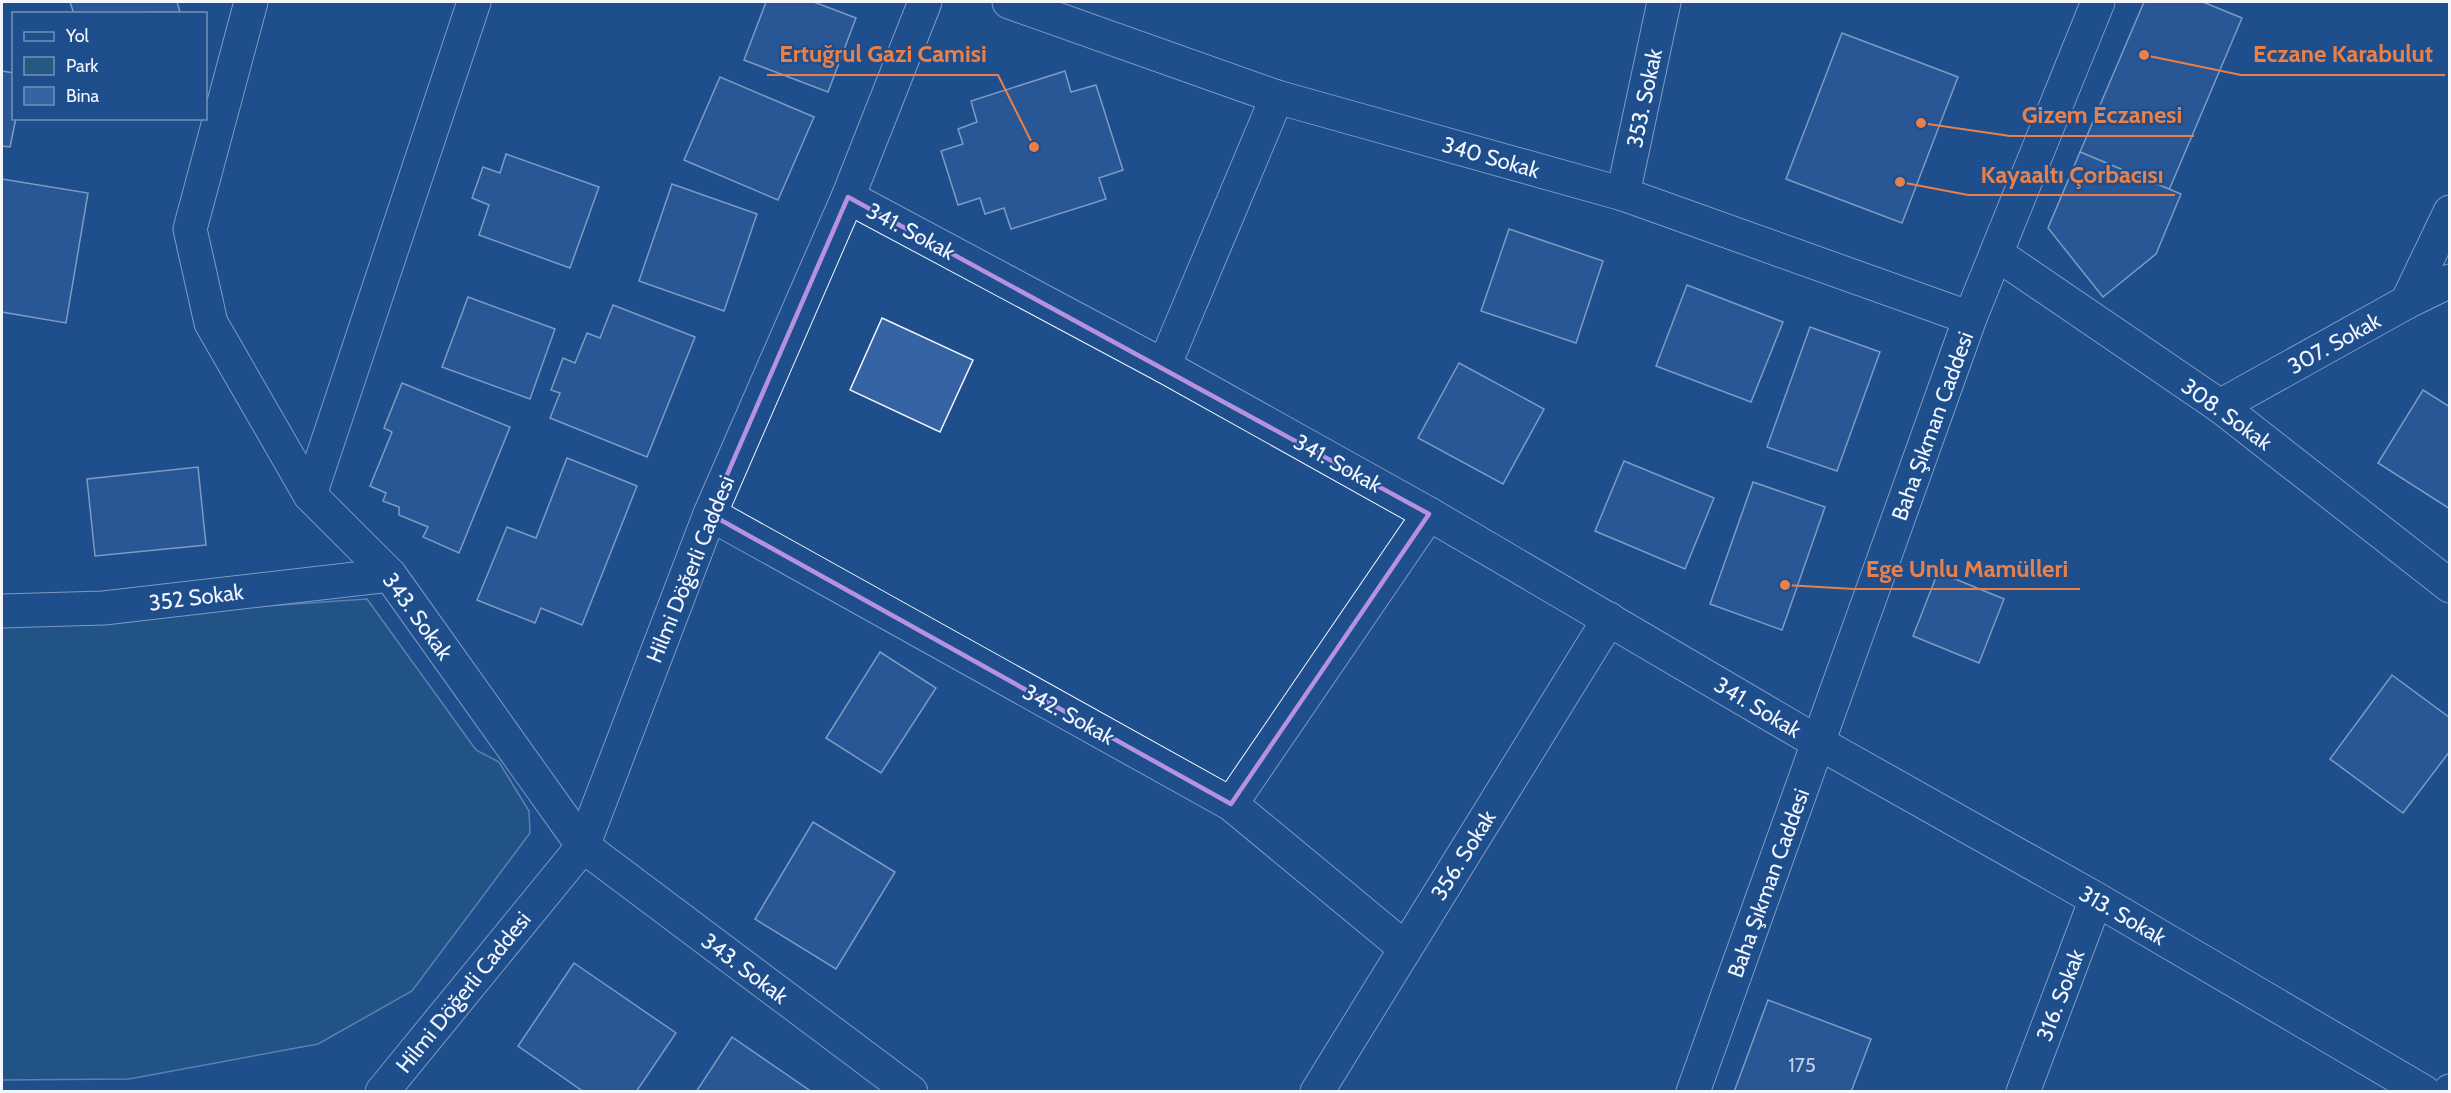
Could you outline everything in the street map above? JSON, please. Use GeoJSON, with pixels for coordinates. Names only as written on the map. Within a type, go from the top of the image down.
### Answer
{"type":"FeatureCollection","features":[{"type":"Feature","properties":{"kind":"street","name":"343. Sokak"},"geometry":{"type":"LineString","coordinates":[[251,2],[190,229],[211,323],[310,495],[390,575],[583,846],[911,1092]]}},
{"type":"Feature","properties":{"kind":"street"},"geometry":{"type":"LineString","coordinates":[[310,495],[474,2]]}},
{"type":"Feature","properties":{"kind":"street","name":"Hilmi Döğerli Caddesi"},"geometry":{"type":"LineString","coordinates":[[382,1092],[583,846],[710,514],[848,197],[925,2]]}},
{"type":"Feature","properties":{"kind":"street","name":"340 Sokak"},"geometry":{"type":"LineString","coordinates":[[1009,2],[1277,97],[1623,194],[1970,318]]}},
{"type":"Feature","properties":{"kind":"street","name":"353. Sokak"},"geometry":{"type":"LineString","coordinates":[[1623,194],[1664,2]]}},
{"type":"Feature","properties":{"kind":"street","name":"Baha Şıkman Caddesi"},"geometry":{"type":"LineString","coordinates":[[1693,1092],[1970,318],[2098,2]]}},
{"type":"Feature","properties":{"kind":"street"},"geometry":{"type":"LineString","coordinates":[[1164,366],[1277,97]]}},
{"type":"Feature","properties":{"kind":"street","name":"341. Sokak"},"geometry":{"type":"LineString","coordinates":[[848,197],[1164,366],[1429,514],[1819,743]]}},
{"type":"Feature","properties":{"kind":"street"},"geometry":{"type":"LineString","coordinates":[[2407,302],[2450,212]]}},
{"type":"Feature","properties":{"kind":"street","name":"308. Sokak"},"geometry":{"type":"LineString","coordinates":[[1997,254],[2220,406],[2450,586]]}},
{"type":"Feature","properties":{"kind":"street","name":"307. Sokak"},"geometry":{"type":"LineString","coordinates":[[2220,406],[2407,302],[2450,281]]}},
{"type":"Feature","properties":{"kind":"street","name":"342. Sokak"},"geometry":{"type":"LineString","coordinates":[[710,514],[1231,804],[1405,948]]}},
{"type":"Feature","properties":{"kind":"street"},"geometry":{"type":"LineString","coordinates":[[1231,804],[1429,514]]}},
{"type":"Feature","properties":{"kind":"street","name":"352 Sokak"},"geometry":{"type":"LineString","coordinates":[[2,611],[104,608],[390,575]]}},
{"type":"Feature","properties":{"kind":"street","name":"356. Sokak"},"geometry":{"type":"LineString","coordinates":[[1317,1092],[1609,619]]}},
{"type":"Feature","properties":{"kind":"street","name":"313. Sokak"},"geometry":{"type":"LineString","coordinates":[[1819,743],[2096,899],[2424,1092]]}},
{"type":"Feature","properties":{"kind":"street","name":"316. Sokak"},"geometry":{"type":"LineString","coordinates":[[2023,1092],[2096,899]]}},
{"type":"Feature","properties":{"kind":"highlighted area"},"geometry":{"type":"Polygon","coordinates":[[[848,197],[1429,514],[1231,804],[710,514],[848,197]]]}},
{"type":"Feature","properties":{"kind":"green space"},"geometry":{"type":"Polygon","coordinates":[[[367,599],[476,750],[499,762],[529,811],[530,833],[412,991],[318,1044],[129,1079],[2,1080],[2,624],[367,599]]]}},
{"type":"Feature","properties":{"kind":"building"},"geometry":{"type":"Polygon","coordinates":[[[70,2],[177,2],[180,12],[73,12],[70,2]]]}},
{"type":"Feature","properties":{"kind":"building"},"geometry":{"type":"Polygon","coordinates":[[[766,2],[814,2],[856,18],[828,92],[744,60],[766,2]]]}},
{"type":"Feature","properties":{"kind":"building"},"geometry":{"type":"Polygon","coordinates":[[[2144,2],[2203,2],[2242,18],[2169,190],[2080,152],[2144,2]]]}},
{"type":"Feature","properties":{"kind":"building"},"geometry":{"type":"Polygon","coordinates":[[[1842,33],[1958,77],[1902,223],[1786,179],[1842,33]]]}},
{"type":"Feature","properties":{"kind":"building"},"geometry":{"type":"Polygon","coordinates":[[[2,71],[12,73],[12,120],[16,120],[10,147],[2,146],[2,71]]]}},
{"type":"Feature","properties":{"kind":"building"},"geometry":{"type":"Polygon","coordinates":[[[1065,71],[1071,92],[1096,85],[1123,170],[1099,178],[1106,199],[1011,229],[1004,208],[985,214],[980,198],[958,205],[941,151],[963,144],[958,129],[977,122],[971,101],[1065,71]]]}},
{"type":"Feature","properties":{"kind":"building"},"geometry":{"type":"Polygon","coordinates":[[[720,77],[814,117],[778,200],[684,160],[720,77]]]}},
{"type":"Feature","properties":{"kind":"building"},"geometry":{"type":"Polygon","coordinates":[[[2080,152],[2181,194],[2156,254],[2103,297],[2048,228],[2080,152]]]}},
{"type":"Feature","properties":{"kind":"building"},"geometry":{"type":"Polygon","coordinates":[[[506,154],[599,187],[570,268],[479,235],[489,205],[472,198],[483,167],[500,173],[506,154]]]}},
{"type":"Feature","properties":{"kind":"building"},"geometry":{"type":"Polygon","coordinates":[[[2,179],[88,193],[66,323],[2,312],[2,179]]]}},
{"type":"Feature","properties":{"kind":"building"},"geometry":{"type":"Polygon","coordinates":[[[672,184],[757,214],[724,311],[639,281],[672,184]]]}},
{"type":"Feature","properties":{"kind":"building"},"geometry":{"type":"Polygon","coordinates":[[[1509,229],[1603,261],[1576,343],[1481,311],[1509,229]]]}},
{"type":"Feature","properties":{"kind":"building"},"geometry":{"type":"Polygon","coordinates":[[[1687,285],[1783,322],[1751,402],[1656,366],[1687,285]]]}},
{"type":"Feature","properties":{"kind":"building"},"geometry":{"type":"Polygon","coordinates":[[[468,297],[555,329],[530,399],[442,367],[468,297]]]}},
{"type":"Feature","properties":{"kind":"building"},"geometry":{"type":"Polygon","coordinates":[[[613,305],[695,337],[647,457],[550,418],[560,393],[551,390],[563,358],[575,363],[587,333],[600,338],[613,305]]]}},
{"type":"Feature","properties":{"kind":"building"},"geometry":{"type":"Polygon","coordinates":[[[882,318],[973,360],[940,432],[850,390],[882,318]]]}},
{"type":"Feature","properties":{"kind":"building"},"geometry":{"type":"Polygon","coordinates":[[[1810,327],[1880,352],[1837,471],[1767,447],[1810,327]]]}},
{"type":"Feature","properties":{"kind":"building"},"geometry":{"type":"Polygon","coordinates":[[[1459,363],[1544,409],[1503,484],[1418,438],[1459,363]]]}},
{"type":"Feature","properties":{"kind":"building"},"geometry":{"type":"Polygon","coordinates":[[[402,383],[510,427],[459,553],[423,537],[428,527],[399,515],[399,507],[383,501],[386,493],[370,486],[392,432],[384,428],[402,383]]]}},
{"type":"Feature","properties":{"kind":"building"},"geometry":{"type":"Polygon","coordinates":[[[2423,390],[2450,407],[2450,509],[2378,463],[2423,390]]]}},
{"type":"Feature","properties":{"kind":"building"},"geometry":{"type":"Polygon","coordinates":[[[567,458],[637,486],[582,625],[541,608],[535,623],[477,600],[507,527],[536,538],[567,458]]]}},
{"type":"Feature","properties":{"kind":"building"},"geometry":{"type":"Polygon","coordinates":[[[1624,461],[1714,498],[1685,569],[1595,531],[1624,461]]]}},
{"type":"Feature","properties":{"kind":"building"},"geometry":{"type":"Polygon","coordinates":[[[198,467],[206,545],[95,556],[87,479],[198,467]]]}},
{"type":"Feature","properties":{"kind":"building"},"geometry":{"type":"Polygon","coordinates":[[[1753,482],[1825,507],[1782,630],[1710,604],[1753,482]]]}},
{"type":"Feature","properties":{"kind":"building"},"geometry":{"type":"Polygon","coordinates":[[[1938,572],[2004,599],[1979,663],[1913,636],[1938,572]]]}},
{"type":"Feature","properties":{"kind":"building"},"geometry":{"type":"Polygon","coordinates":[[[880,652],[936,688],[881,773],[826,738],[880,652]]]}},
{"type":"Feature","properties":{"kind":"building"},"geometry":{"type":"Polygon","coordinates":[[[2392,675],[2450,718],[2450,751],[2403,813],[2330,759],[2392,675]]]}},
{"type":"Feature","properties":{"kind":"building"},"geometry":{"type":"Polygon","coordinates":[[[813,822],[895,872],[836,969],[755,919],[813,822]]]}},
{"type":"Feature","properties":{"kind":"building"},"geometry":{"type":"Polygon","coordinates":[[[574,963],[676,1033],[636,1092],[584,1092],[518,1046],[574,963]]]}},
{"type":"Feature","properties":{"kind":"building"},"geometry":{"type":"Polygon","coordinates":[[[1768,1000],[1871,1039],[1851,1092],[1734,1092],[1768,1000]]]}},
{"type":"Feature","properties":{"kind":"building"},"geometry":{"type":"Polygon","coordinates":[[[732,1037],[812,1092],[696,1092],[732,1037]]]}},
{"type":"Feature","properties":{"kind":"place","name":"Eczane Karabulut"},"geometry":{"type":"Point","coordinates":[2144,55]}},
{"type":"Feature","properties":{"kind":"place","name":"Gizem Eczanesi"},"geometry":{"type":"Point","coordinates":[1921,123]}},
{"type":"Feature","properties":{"kind":"place","name":"Ertuğrul Gazi Camisi"},"geometry":{"type":"Point","coordinates":[1034,147]}},
{"type":"Feature","properties":{"kind":"place","name":"Kayaaltı Çorbacısı"},"geometry":{"type":"Point","coordinates":[1900,182]}},
{"type":"Feature","properties":{"kind":"place","name":"Ege Unlu Mamülleri"},"geometry":{"type":"Point","coordinates":[1785,585]}}]}
